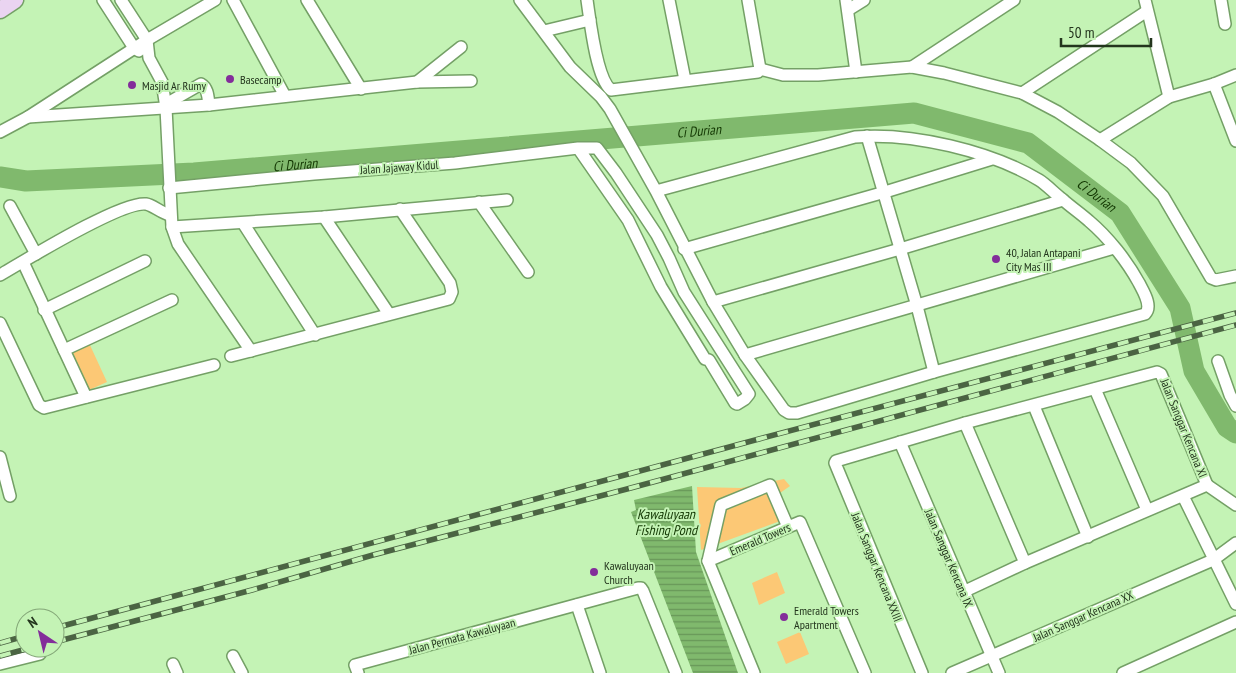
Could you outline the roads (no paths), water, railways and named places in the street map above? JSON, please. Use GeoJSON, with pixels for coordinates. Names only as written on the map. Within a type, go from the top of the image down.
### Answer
{"type":"FeatureCollection","features":[{"type":"Feature","properties":{"kind":"street"},"geometry":{"type":"LineString","coordinates":[[0,10],[15,0]]}},
{"type":"Feature","properties":{"kind":"street"},"geometry":{"type":"LineString","coordinates":[[103,0],[134,48],[149,58]]}},
{"type":"Feature","properties":{"kind":"street"},"geometry":{"type":"LineString","coordinates":[[122,0],[146,40],[149,58],[162,82],[166,106],[170,215],[178,244],[251,351]]}},
{"type":"Feature","properties":{"kind":"street"},"geometry":{"type":"LineString","coordinates":[[0,132],[28,117],[146,40],[215,0]]}},
{"type":"Feature","properties":{"kind":"street"},"geometry":{"type":"LineString","coordinates":[[233,0],[286,96]]}},
{"type":"Feature","properties":{"kind":"street"},"geometry":{"type":"LineString","coordinates":[[307,0],[361,89]]}},
{"type":"Feature","properties":{"kind":"street"},"geometry":{"type":"LineString","coordinates":[[520,0],[570,67],[601,97],[610,109],[656,191],[684,249],[713,302],[745,355],[784,410],[789,413],[804,411],[934,372],[1145,314],[1149,307],[1135,275],[1114,248],[1090,222],[1041,181],[1021,170],[939,142],[906,138],[855,137],[656,191]]}},
{"type":"Feature","properties":{"kind":"street"},"geometry":{"type":"LineString","coordinates":[[587,0],[601,76],[606,86],[611,90],[758,72],[760,69]]}},
{"type":"Feature","properties":{"kind":"street"},"geometry":{"type":"LineString","coordinates":[[669,0],[685,80]]}},
{"type":"Feature","properties":{"kind":"street"},"geometry":{"type":"LineString","coordinates":[[748,0],[760,69]]}},
{"type":"Feature","properties":{"kind":"street"},"geometry":{"type":"LineString","coordinates":[[856,72],[847,5],[864,0]]}},
{"type":"Feature","properties":{"kind":"street"},"geometry":{"type":"LineString","coordinates":[[912,67],[1014,0]]}},
{"type":"Feature","properties":{"kind":"street"},"geometry":{"type":"LineString","coordinates":[[1221,0],[1225,24]]}},
{"type":"Feature","properties":{"kind":"street"},"geometry":{"type":"LineString","coordinates":[[1022,93],[1146,6],[1169,97]]}},
{"type":"Feature","properties":{"kind":"street"},"geometry":{"type":"LineString","coordinates":[[544,31],[590,20]]}},
{"type":"Feature","properties":{"kind":"street"},"geometry":{"type":"LineString","coordinates":[[417,82],[461,47]]}},
{"type":"Feature","properties":{"kind":"street"},"geometry":{"type":"LineString","coordinates":[[760,69],[783,75],[818,75],[912,67],[944,73],[1022,93],[1058,112],[1100,140],[1131,163],[1155,186],[1163,196],[1211,278],[1216,280],[1236,276]]}},
{"type":"Feature","properties":{"kind":"street"},"geometry":{"type":"LineString","coordinates":[[1100,140],[1169,97],[1214,84],[1236,75]]}},
{"type":"Feature","properties":{"kind":"street"},"geometry":{"type":"LineString","coordinates":[[28,117],[166,106],[209,105],[417,82],[470,81]]}},
{"type":"Feature","properties":{"kind":"street"},"geometry":{"type":"LineString","coordinates":[[166,106],[200,84],[207,90],[209,105]]}},
{"type":"Feature","properties":{"kind":"street"},"geometry":{"type":"LineString","coordinates":[[1214,84],[1236,141]]}},
{"type":"Feature","properties":{"kind":"street"},"geometry":{"type":"LineString","coordinates":[[867,136],[885,192],[934,372]]}},
{"type":"Feature","properties":{"kind":"street","name":"Jalan Jajaway Kidul"},"geometry":{"type":"LineString","coordinates":[[169,186],[455,163],[578,148],[597,148],[657,235],[684,292],[749,394],[745,400],[737,404],[726,390],[709,360],[705,359],[673,308],[628,220],[578,148]]}},
{"type":"Feature","properties":{"kind":"street"},"geometry":{"type":"LineString","coordinates":[[684,249],[885,192],[992,159]]}},
{"type":"Feature","properties":{"kind":"street"},"geometry":{"type":"LineString","coordinates":[[172,227],[243,223],[507,200]]}},
{"type":"Feature","properties":{"kind":"street"},"geometry":{"type":"LineString","coordinates":[[713,302],[1063,200]]}},
{"type":"Feature","properties":{"kind":"street"},"geometry":{"type":"LineString","coordinates":[[479,202],[528,272]]}},
{"type":"Feature","properties":{"kind":"street"},"geometry":{"type":"LineString","coordinates":[[0,275],[112,213],[145,204],[170,215]]}},
{"type":"Feature","properties":{"kind":"street"},"geometry":{"type":"LineString","coordinates":[[10,206],[36,254]]}},
{"type":"Feature","properties":{"kind":"street"},"geometry":{"type":"LineString","coordinates":[[231,356],[449,299],[452,292],[450,283],[400,209]]}},
{"type":"Feature","properties":{"kind":"street"},"geometry":{"type":"LineString","coordinates":[[324,216],[389,314]]}},
{"type":"Feature","properties":{"kind":"street"},"geometry":{"type":"LineString","coordinates":[[243,223],[315,335]]}},
{"type":"Feature","properties":{"kind":"street"},"geometry":{"type":"LineString","coordinates":[[745,355],[1114,248]]}},
{"type":"Feature","properties":{"kind":"street"},"geometry":{"type":"LineString","coordinates":[[44,310],[146,260]]}},
{"type":"Feature","properties":{"kind":"street"},"geometry":{"type":"LineString","coordinates":[[23,262],[86,397]]}},
{"type":"Feature","properties":{"kind":"street"},"geometry":{"type":"LineString","coordinates":[[64,350],[172,300]]}},
{"type":"Feature","properties":{"kind":"street"},"geometry":{"type":"LineString","coordinates":[[0,323],[41,407],[44,408],[214,364]]}},
{"type":"Feature","properties":{"kind":"street"},"geometry":{"type":"LineString","coordinates":[[1218,361],[1231,384],[1236,406]]}},
{"type":"Feature","properties":{"kind":"street","name":"Jalan Sanggar Kencana XI"},"geometry":{"type":"LineString","coordinates":[[1095,389],[1159,372],[1207,485]]}},
{"type":"Feature","properties":{"kind":"street"},"geometry":{"type":"LineString","coordinates":[[900,442],[1095,389],[1147,510]]}},
{"type":"Feature","properties":{"kind":"street"},"geometry":{"type":"LineString","coordinates":[[1034,406],[1088,537]]}},
{"type":"Feature","properties":{"kind":"street"},"geometry":{"type":"LineString","coordinates":[[965,424],[1025,563]]}},
{"type":"Feature","properties":{"kind":"street","name":"Jalan Sanggar Kencana XXIII"},"geometry":{"type":"LineString","coordinates":[[900,442],[836,461],[835,463],[922,673]]}},
{"type":"Feature","properties":{"kind":"street","name":"Jalan Sanggar Kencana IX"},"geometry":{"type":"LineString","coordinates":[[900,442],[999,673]]}},
{"type":"Feature","properties":{"kind":"street"},"geometry":{"type":"LineString","coordinates":[[0,457],[10,496]]}},
{"type":"Feature","properties":{"kind":"street"},"geometry":{"type":"LineString","coordinates":[[754,673],[708,561],[721,505],[770,485],[788,527]]}},
{"type":"Feature","properties":{"kind":"street"},"geometry":{"type":"LineString","coordinates":[[963,592],[1025,563],[1207,485],[1236,506]]}},
{"type":"Feature","properties":{"kind":"street"},"geometry":{"type":"LineString","coordinates":[[1183,496],[1236,604]]}},
{"type":"Feature","properties":{"kind":"street","name":"Emerald Towers"},"geometry":{"type":"LineString","coordinates":[[708,561],[800,522],[865,673]]}},
{"type":"Feature","properties":{"kind":"street","name":"Jalan Sanggar Kencana XX"},"geometry":{"type":"LineString","coordinates":[[952,673],[1213,560],[1236,543]]}},
{"type":"Feature","properties":{"kind":"street","name":"Jalan Permata Kawaluyaan"},"geometry":{"type":"LineString","coordinates":[[358,673],[355,665],[641,588],[676,673]]}},
{"type":"Feature","properties":{"kind":"street"},"geometry":{"type":"LineString","coordinates":[[577,605],[600,673]]}},
{"type":"Feature","properties":{"kind":"street"},"geometry":{"type":"LineString","coordinates":[[1123,673],[1236,622]]}},
{"type":"Feature","properties":{"kind":"street"},"geometry":{"type":"LineString","coordinates":[[233,656],[242,673]]}},
{"type":"Feature","properties":{"kind":"street"},"geometry":{"type":"LineString","coordinates":[[0,664],[24,658]]}},
{"type":"Feature","properties":{"kind":"water","name":"Kawaluyaan Fishing Pond"},"geometry":{"type":"Polygon","coordinates":[[[692,486],[696,552],[738,673],[693,673],[631,512],[636,510],[634,500],[692,486]]]}},
{"type":"Feature","properties":{"kind":"waterway","name":"Ci Durian"},"geometry":{"type":"LineString","coordinates":[[0,177],[26,181],[194,173],[914,113],[1028,143],[1120,213],[1180,308],[1194,371],[1227,427],[1236,433]]}},
{"type":"Feature","properties":{"kind":"railway"},"geometry":{"type":"LineString","coordinates":[[65,625],[1236,313]]}},
{"type":"Feature","properties":{"kind":"railway"},"geometry":{"type":"LineString","coordinates":[[65,639],[252,590],[373,555],[627,489],[1236,325]]}},
{"type":"Feature","properties":{"kind":"railway"},"geometry":{"type":"LineString","coordinates":[[0,643],[15,639]]}},
{"type":"Feature","properties":{"kind":"railway"},"geometry":{"type":"LineString","coordinates":[[0,656],[15,652]]}},
{"type":"Feature","properties":{"kind":"place","name":"Basecamp"},"geometry":{"type":"Point","coordinates":[230,79]}},
{"type":"Feature","properties":{"kind":"place","name":"Masjid Ar Rumy"},"geometry":{"type":"Point","coordinates":[132,85]}},
{"type":"Feature","properties":{"kind":"place","name":"40, Jalan Antapani City Mas III"},"geometry":{"type":"Point","coordinates":[996,259]}},
{"type":"Feature","properties":{"kind":"place","name":"Kawaluyaan Church"},"geometry":{"type":"Point","coordinates":[594,572]}},
{"type":"Feature","properties":{"kind":"place","name":"Emerald Towers Apartment"},"geometry":{"type":"Point","coordinates":[784,617]}}]}
